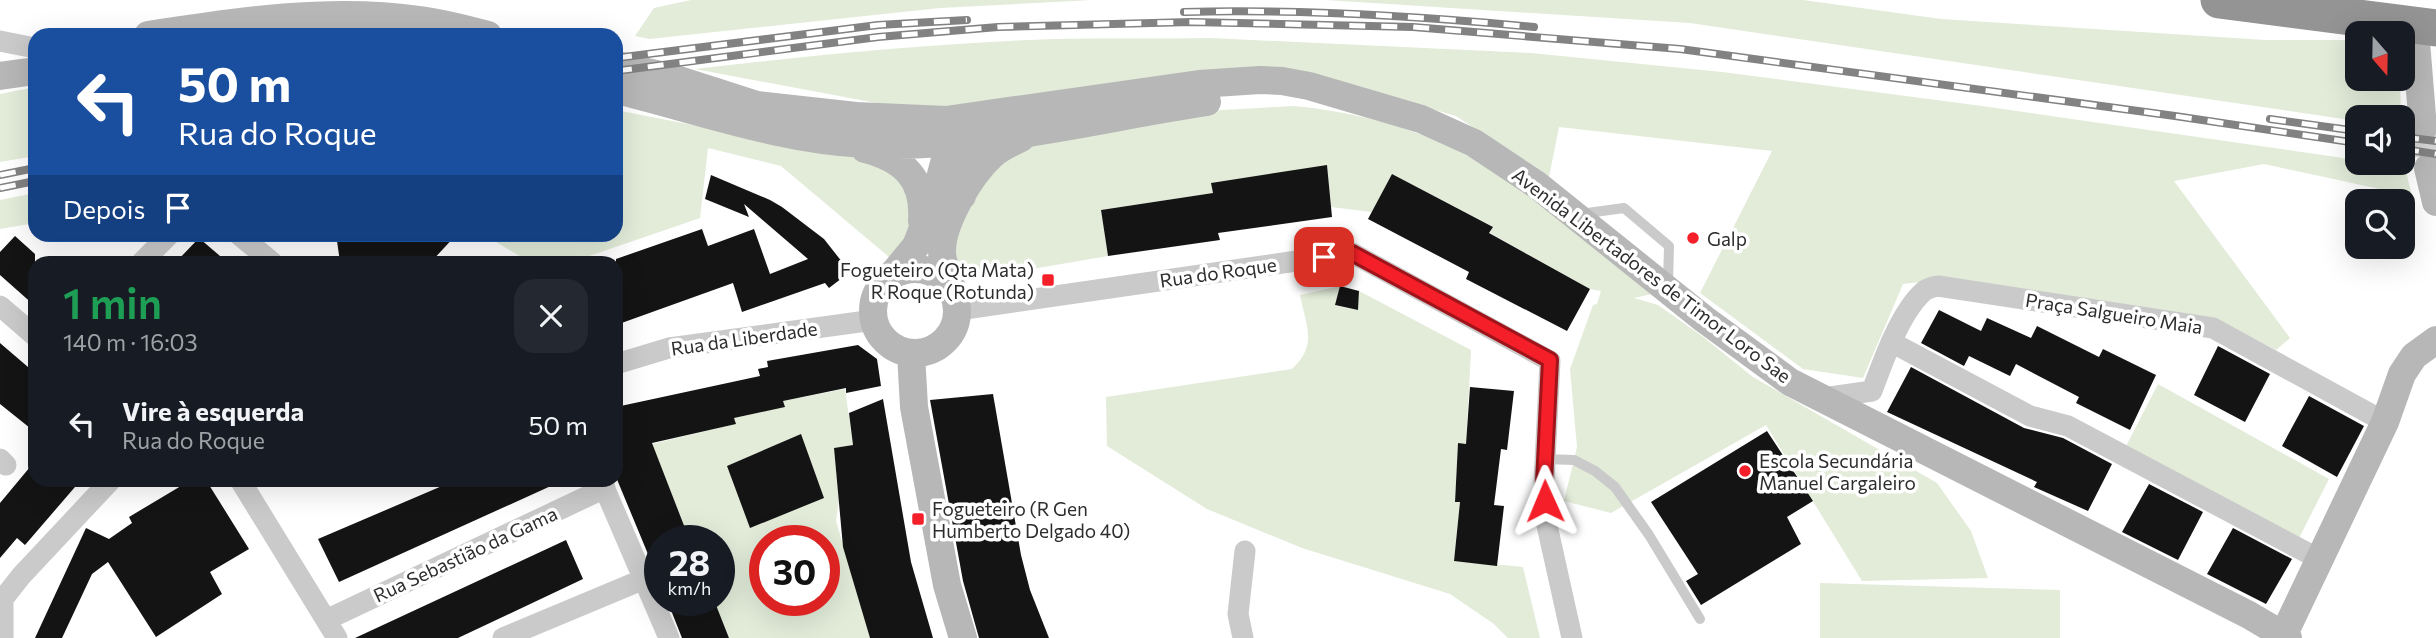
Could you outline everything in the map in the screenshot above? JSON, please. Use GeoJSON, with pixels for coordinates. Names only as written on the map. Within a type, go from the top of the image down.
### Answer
{"type":"FeatureCollection","features":[{"type":"Feature","properties":{"kind":"highway"},"geometry":{"type":"LineString","coordinates":[[2219,0],[2426,35]]}},
{"type":"Feature","properties":{"kind":"main road"},"geometry":{"type":"LineString","coordinates":[[201,28],[277,18],[331,15],[421,20],[457,28]]}},
{"type":"Feature","properties":{"kind":"main road"},"geometry":{"type":"LineString","coordinates":[[2423,128],[2426,35]]}},
{"type":"Feature","properties":{"kind":"main road"},"geometry":{"type":"LineString","coordinates":[[0,59],[28,53]]}},
{"type":"Feature","properties":{"kind":"main road","name":"Avenida Libertadores de Timor Loro Sae"},"geometry":{"type":"LineString","coordinates":[[623,67],[673,78],[822,124],[861,128],[926,129],[939,132],[952,142]]}},
{"type":"Feature","properties":{"kind":"main road"},"geometry":{"type":"LineString","coordinates":[[0,76],[28,72]]}},
{"type":"Feature","properties":{"kind":"main road","name":"Avenida Libertadores de Timor Loro Sae"},"geometry":{"type":"LineString","coordinates":[[757,105],[866,117],[946,120],[1232,80],[1282,81],[1340,93],[1421,119],[1474,143],[1537,185],[1704,319],[1790,382],[2286,636]]}},
{"type":"Feature","properties":{"kind":"main road","name":"Avenida Libertadores de Timor Loro Sae"},"geometry":{"type":"LineString","coordinates":[[623,92],[798,136],[865,144],[952,142],[1043,131],[1179,106],[1258,96],[1331,99],[1388,108]]}},
{"type":"Feature","properties":{"kind":"main road","name":"Avenida Libertadores de Timor Loro Sae"},"geometry":{"type":"LineString","coordinates":[[952,142],[966,132],[979,128],[1079,111],[1142,92]]}},
{"type":"Feature","properties":{"kind":"main road"},"geometry":{"type":"LineString","coordinates":[[962,196],[965,171],[961,155],[952,142],[943,161],[935,197],[921,234],[909,256],[882,285],[875,298],[874,320],[883,338],[893,348],[921,353],[946,341],[954,329],[955,299],[942,255],[947,226],[962,196],[983,164],[993,154],[1011,143],[1043,131]]}},
{"type":"Feature","properties":{"kind":"main road"},"geometry":{"type":"LineString","coordinates":[[829,140],[879,152],[904,165],[919,188],[923,203],[921,234]]}},
{"type":"Feature","properties":{"kind":"main road"},"geometry":{"type":"LineString","coordinates":[[2428,169],[2436,202]]}},
{"type":"Feature","properties":{"kind":"main road"},"geometry":{"type":"LineString","coordinates":[[892,275],[905,270],[931,271],[943,278],[955,299]]}},
{"type":"Feature","properties":{"kind":"main road"},"geometry":{"type":"LineString","coordinates":[[2286,636],[2303,591],[2385,422],[2402,374],[2414,356],[2436,340]]}},
{"type":"Feature","properties":{"kind":"main road"},"geometry":{"type":"LineString","coordinates":[[911,353],[914,407],[947,584],[962,638]]}},
{"type":"Feature","properties":{"kind":"street"},"geometry":{"type":"LineString","coordinates":[[0,41],[28,49]]}},
{"type":"Feature","properties":{"kind":"street"},"geometry":{"type":"LineString","coordinates":[[148,256],[162,242]]}},
{"type":"Feature","properties":{"kind":"street"},"geometry":{"type":"LineString","coordinates":[[248,242],[265,256]]}},
{"type":"Feature","properties":{"kind":"street","name":"Rua do Roque"},"geometry":{"type":"LineString","coordinates":[[955,299],[1352,253],[1550,360],[1545,459],[1546,521],[1572,638]]}},
{"type":"Feature","properties":{"kind":"street","name":"Praça Salgueiro Maia"},"geometry":{"type":"LineString","coordinates":[[1823,398],[1872,391],[1891,342],[1916,300],[1925,290],[1938,286],[2213,328],[2385,422]]}},
{"type":"Feature","properties":{"kind":"street"},"geometry":{"type":"LineString","coordinates":[[0,306],[28,330]]}},
{"type":"Feature","properties":{"kind":"street","name":"Rua da Liberdade"},"geometry":{"type":"LineString","coordinates":[[623,362],[669,348],[874,320]]}},
{"type":"Feature","properties":{"kind":"street"},"geometry":{"type":"LineString","coordinates":[[1891,342],[2030,416],[2068,426],[2319,559]]}},
{"type":"Feature","properties":{"kind":"street"},"geometry":{"type":"LineString","coordinates":[[2,638],[2,597],[104,487]]}},
{"type":"Feature","properties":{"kind":"street"},"geometry":{"type":"LineString","coordinates":[[244,487],[331,629]]}},
{"type":"Feature","properties":{"kind":"street","name":"Rua Sebastião da Gama"},"geometry":{"type":"LineString","coordinates":[[331,629],[597,487]]}},
{"type":"Feature","properties":{"kind":"street"},"geometry":{"type":"LineString","coordinates":[[503,638],[644,579],[604,487]]}},
{"type":"Feature","properties":{"kind":"street"},"geometry":{"type":"LineString","coordinates":[[1243,638],[1238,614],[1245,551]]}},
{"type":"Feature","properties":{"kind":"street"},"geometry":{"type":"LineString","coordinates":[[659,616],[668,638]]}},
{"type":"Feature","properties":{"kind":"lane"},"geometry":{"type":"LineString","coordinates":[[1545,459],[1574,460],[1595,471],[1615,487],[1649,535],[1700,619]]}},
{"type":"Feature","properties":{"kind":"green space"},"geometry":{"type":"Polygon","coordinates":[[[691,0],[1092,0],[940,8],[649,39],[635,36],[654,8],[691,0]]]}},
{"type":"Feature","properties":{"kind":"green space"},"geometry":{"type":"Polygon","coordinates":[[[1326,0],[1803,0],[1941,19],[2265,40],[2345,40],[2345,91],[2400,91],[2401,105],[2345,105],[2345,119],[1690,23],[1326,0]]]}},
{"type":"Feature","properties":{"kind":"green space"},"geometry":{"type":"Polygon","coordinates":[[[1210,38],[1531,53],[1722,72],[2345,158],[2345,175],[2407,175],[2410,189],[2380,189],[2264,164],[2174,181],[2290,338],[2276,350],[2215,318],[1936,280],[1903,284],[1863,378],[1803,369],[1700,293],[1772,151],[1559,127],[1549,177],[1456,116],[1377,93],[1291,76],[919,111],[695,69],[830,54],[1055,39],[1210,38]]]}},
{"type":"Feature","properties":{"kind":"green space"},"geometry":{"type":"Polygon","coordinates":[[[28,88],[28,157],[0,162],[0,94],[28,88]]]}},
{"type":"Feature","properties":{"kind":"green space"},"geometry":{"type":"Polygon","coordinates":[[[1294,106],[1391,124],[1460,151],[1504,178],[1656,293],[1634,298],[1658,305],[1753,377],[1937,483],[1971,531],[1988,578],[1862,581],[1766,425],[1611,513],[1564,501],[1577,447],[1570,369],[1593,305],[1597,304],[1601,291],[1590,289],[1490,233],[1492,226],[1392,174],[1372,212],[1331,207],[1327,166],[1212,183],[1213,193],[1101,210],[1108,256],[973,279],[965,275],[959,267],[954,244],[971,198],[997,164],[1034,143],[1222,110],[1294,106]]]}},
{"type":"Feature","properties":{"kind":"green space"},"geometry":{"type":"Polygon","coordinates":[[[623,111],[871,160],[895,175],[907,195],[911,223],[903,247],[889,257],[781,166],[708,148],[700,218],[589,256],[520,256],[496,242],[623,242],[623,111]]]}},
{"type":"Feature","properties":{"kind":"green space"},"geometry":{"type":"Polygon","coordinates":[[[28,194],[28,224],[0,229],[0,200],[28,194]]]}},
{"type":"Feature","properties":{"kind":"green space"},"geometry":{"type":"Polygon","coordinates":[[[1340,286],[1336,306],[1358,310],[1359,291],[1471,350],[1466,445],[1458,444],[1455,501],[1460,502],[1454,560],[1523,567],[1540,638],[1508,638],[1494,624],[1450,594],[1302,548],[1207,509],[1107,446],[1106,397],[1292,369],[1305,352],[1308,343],[1300,295],[1340,286]]]}},
{"type":"Feature","properties":{"kind":"green space"},"geometry":{"type":"Polygon","coordinates":[[[2158,384],[2329,479],[2298,540],[2122,454],[2158,384]]]}},
{"type":"Feature","properties":{"kind":"green space"},"geometry":{"type":"Polygon","coordinates":[[[845,389],[853,445],[834,448],[839,499],[837,525],[749,525],[749,616],[840,616],[840,535],[870,638],[729,638],[720,616],[735,616],[735,525],[684,525],[652,444],[735,424],[734,418],[784,407],[783,401],[845,389]]]}},
{"type":"Feature","properties":{"kind":"green space"},"geometry":{"type":"Polygon","coordinates":[[[1820,583],[2060,590],[2060,638],[1820,638],[1820,583]]]}},
{"type":"Feature","properties":{"kind":"building"},"geometry":{"type":"Polygon","coordinates":[[[1327,165],[1332,217],[1218,233],[1220,240],[1108,256],[1101,210],[1213,193],[1211,183],[1327,165]]]}},
{"type":"Feature","properties":{"kind":"building"},"geometry":{"type":"Polygon","coordinates":[[[1392,174],[1493,227],[1489,233],[1590,289],[1567,331],[1466,279],[1469,272],[1368,219],[1392,174]]]}},
{"type":"Feature","properties":{"kind":"building"},"geometry":{"type":"Polygon","coordinates":[[[711,175],[770,200],[824,239],[850,272],[829,288],[825,283],[742,312],[733,283],[623,322],[623,257],[702,229],[708,246],[754,229],[770,274],[808,259],[744,204],[749,217],[705,199],[711,175]]]}},
{"type":"Feature","properties":{"kind":"building"},"geometry":{"type":"Polygon","coordinates":[[[15,236],[35,254],[28,256],[28,300],[0,275],[0,252],[15,236]]]}},
{"type":"Feature","properties":{"kind":"building"},"geometry":{"type":"Polygon","coordinates":[[[195,242],[204,242],[220,256],[182,256],[195,242]]]}},
{"type":"Feature","properties":{"kind":"building"},"geometry":{"type":"Polygon","coordinates":[[[337,242],[450,242],[437,256],[339,256],[337,242]]]}},
{"type":"Feature","properties":{"kind":"building"},"geometry":{"type":"Polygon","coordinates":[[[1340,286],[1359,291],[1358,310],[1335,305],[1340,286]]]}},
{"type":"Feature","properties":{"kind":"building"},"geometry":{"type":"Polygon","coordinates":[[[1939,310],[1981,331],[1987,318],[2031,338],[2037,326],[2099,357],[2103,349],[2156,375],[2130,430],[2076,403],[2079,397],[2016,364],[2010,376],[1969,356],[1964,366],[1921,343],[1939,310]]]}},
{"type":"Feature","properties":{"kind":"building"},"geometry":{"type":"Polygon","coordinates":[[[0,343],[28,367],[28,426],[0,404],[0,343]]]}},
{"type":"Feature","properties":{"kind":"building"},"geometry":{"type":"Polygon","coordinates":[[[858,345],[877,359],[881,386],[846,393],[846,388],[783,401],[785,407],[734,418],[736,424],[652,443],[684,525],[644,525],[644,544],[620,487],[623,487],[623,405],[760,376],[758,369],[768,367],[767,361],[858,345]]]}},
{"type":"Feature","properties":{"kind":"building"},"geometry":{"type":"Polygon","coordinates":[[[2218,346],[2270,374],[2245,422],[2194,395],[2218,346]]]}},
{"type":"Feature","properties":{"kind":"building"},"geometry":{"type":"Polygon","coordinates":[[[1911,367],[2024,428],[2063,438],[2112,464],[2088,511],[2034,487],[2037,482],[1887,412],[1911,367]]]}},
{"type":"Feature","properties":{"kind":"building"},"geometry":{"type":"Polygon","coordinates":[[[1470,387],[1514,391],[1507,450],[1501,449],[1494,505],[1504,506],[1497,566],[1454,561],[1460,502],[1455,502],[1458,443],[1466,444],[1470,387]]]}},
{"type":"Feature","properties":{"kind":"building"},"geometry":{"type":"Polygon","coordinates":[[[993,394],[1021,555],[1030,590],[1049,638],[979,638],[963,581],[930,400],[993,394]]]}},
{"type":"Feature","properties":{"kind":"building"},"geometry":{"type":"Polygon","coordinates":[[[2309,396],[2364,426],[2337,477],[2282,446],[2309,396]]]}},
{"type":"Feature","properties":{"kind":"building"},"geometry":{"type":"Polygon","coordinates":[[[883,399],[911,562],[933,638],[870,638],[843,547],[834,448],[853,445],[849,413],[883,399]]]}},
{"type":"Feature","properties":{"kind":"building"},"geometry":{"type":"Polygon","coordinates":[[[1767,431],[1813,501],[1787,517],[1801,544],[1701,605],[1686,581],[1698,574],[1651,502],[1767,431]]]}},
{"type":"Feature","properties":{"kind":"building"},"geometry":{"type":"Polygon","coordinates":[[[801,434],[824,498],[757,525],[749,525],[727,466],[801,434]]]}},
{"type":"Feature","properties":{"kind":"building"},"geometry":{"type":"Polygon","coordinates":[[[28,469],[28,487],[75,487],[25,545],[17,538],[0,558],[0,503],[28,469]]]}},
{"type":"Feature","properties":{"kind":"building"},"geometry":{"type":"Polygon","coordinates":[[[2149,484],[2203,512],[2178,560],[2122,532],[2149,484]]]}},
{"type":"Feature","properties":{"kind":"building"},"geometry":{"type":"Polygon","coordinates":[[[179,487],[210,487],[249,549],[210,572],[222,594],[156,637],[108,562],[92,574],[62,638],[35,638],[86,528],[109,539],[132,523],[129,517],[179,487]]]}},
{"type":"Feature","properties":{"kind":"building"},"geometry":{"type":"Polygon","coordinates":[[[440,487],[549,487],[339,582],[318,539],[440,487]]]}},
{"type":"Feature","properties":{"kind":"building"},"geometry":{"type":"Polygon","coordinates":[[[2233,528],[2292,559],[2266,604],[2207,574],[2233,528]]]}},
{"type":"Feature","properties":{"kind":"building"},"geometry":{"type":"Polygon","coordinates":[[[566,540],[583,579],[458,638],[355,638],[566,540]]]}},
{"type":"Feature","properties":{"kind":"building"},"geometry":{"type":"Polygon","coordinates":[[[673,616],[720,616],[729,638],[682,638],[673,616]]]}},
{"type":"Feature","properties":{"kind":"tunnel"},"geometry":{"type":"LineString","coordinates":[[2416,42],[2418,0]]}},
{"type":"Feature","properties":{"kind":"tunnel"},"geometry":{"type":"LineString","coordinates":[[2423,128],[2428,168]]}},
{"type":"Feature","properties":{"kind":"railway"},"geometry":{"type":"LineString","coordinates":[[1184,12],[1359,14],[1534,27]]}},
{"type":"Feature","properties":{"kind":"railway"},"geometry":{"type":"LineString","coordinates":[[623,57],[878,25],[967,20]]}},
{"type":"Feature","properties":{"kind":"railway"},"geometry":{"type":"LineString","coordinates":[[623,70],[878,37],[998,27],[1191,22],[1413,27],[1680,49],[2345,141]]}},
{"type":"Feature","properties":{"kind":"railway"},"geometry":{"type":"LineString","coordinates":[[2270,119],[2345,129]]}},
{"type":"Feature","properties":{"kind":"railway"},"geometry":{"type":"LineString","coordinates":[[2415,138],[2436,141]]}},
{"type":"Feature","properties":{"kind":"railway"},"geometry":{"type":"LineString","coordinates":[[2415,151],[2436,154]]}},
{"type":"Feature","properties":{"kind":"railway"},"geometry":{"type":"LineString","coordinates":[[0,175],[28,169]]}},
{"type":"Feature","properties":{"kind":"railway"},"geometry":{"type":"LineString","coordinates":[[0,188],[28,182]]}},
{"type":"Feature","properties":{"kind":"place","name":"Galp"},"geometry":{"type":"Point","coordinates":[1693,238]}},
{"type":"Feature","properties":{"kind":"place","name":"Fogueteiro (Qta Mata) R Roque (Rotunda)"},"geometry":{"type":"Point","coordinates":[1048,280]}},
{"type":"Feature","properties":{"kind":"place","name":"Escola Secundária Manuel Cargaleiro"},"geometry":{"type":"Point","coordinates":[1745,471]}},
{"type":"Feature","properties":{"kind":"place","name":"Fogueteiro (R Gen Humberto Delgado 40)"},"geometry":{"type":"Point","coordinates":[918,519]}},
{"type":"Feature","properties":{"kind":"route"},"geometry":{"type":"LineString","coordinates":[[1324,257],[1352,253],[1550,360],[1545,501]]}}]}
